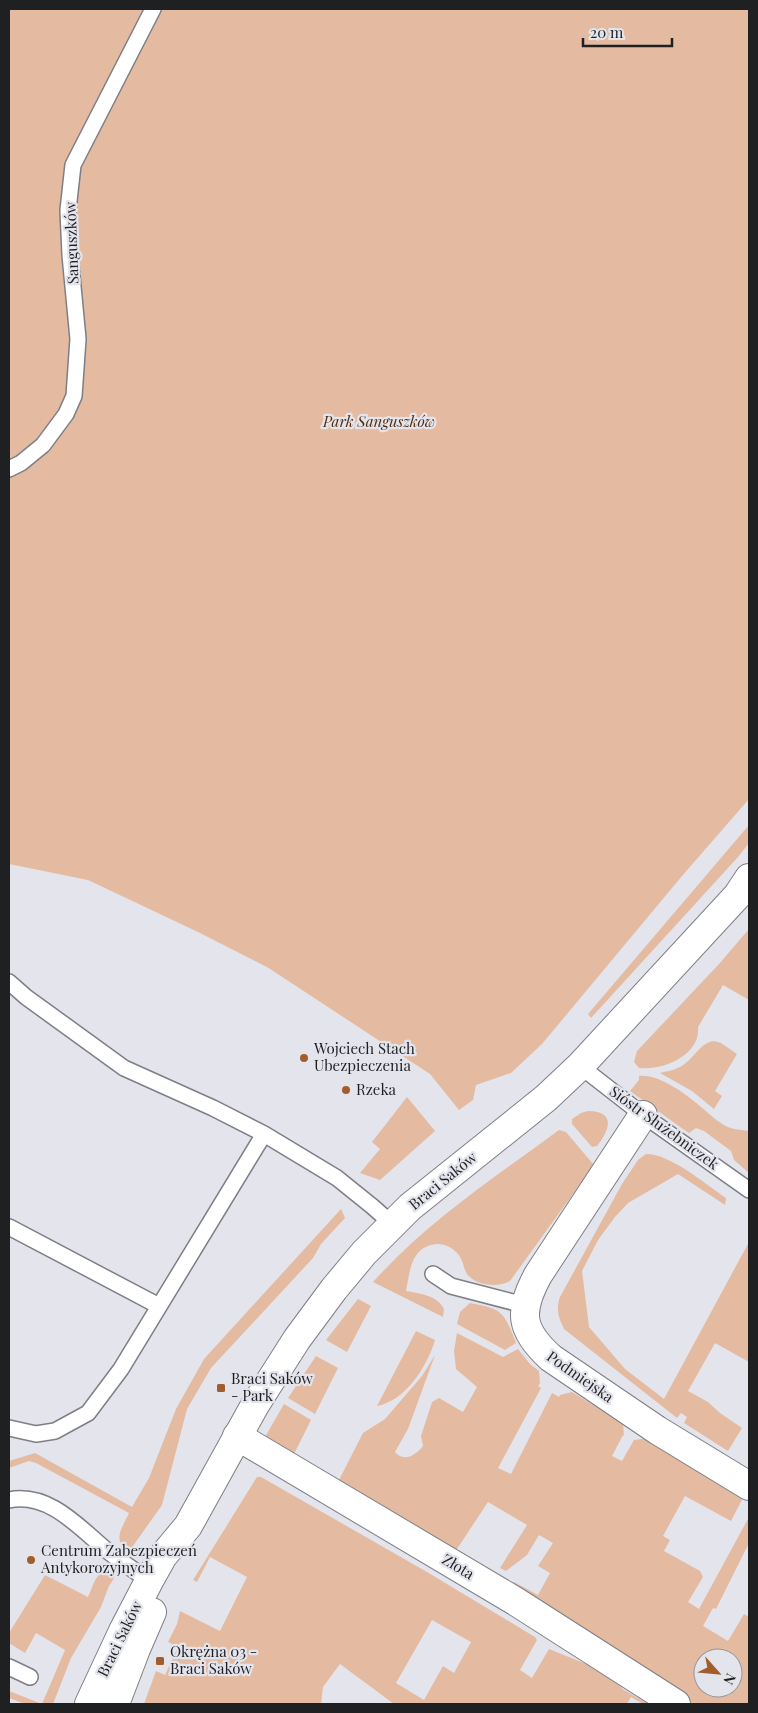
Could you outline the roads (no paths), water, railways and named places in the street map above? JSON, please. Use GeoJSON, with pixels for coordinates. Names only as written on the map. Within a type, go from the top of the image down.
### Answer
{"type":"FeatureCollection","features":[{"type":"Feature","properties":{"kind":"street","name":"Braci Saków"},"geometry":{"type":"LineString","coordinates":[[89,1704],[123,1631],[164,1556],[188,1526],[237,1436],[297,1339],[352,1267],[392,1224],[438,1184],[546,1098],[580,1066],[745,893]]}},
{"type":"Feature","properties":{"kind":"street"},"geometry":{"type":"LineString","coordinates":[[524,1305],[538,1275],[643,1115]]}},
{"type":"Feature","properties":{"kind":"street","name":"Podmiejska"},"geometry":{"type":"LineString","coordinates":[[524,1305],[529,1332],[536,1344],[551,1358],[657,1430],[749,1486]]}},
{"type":"Feature","properties":{"kind":"street","name":"Złota"},"geometry":{"type":"LineString","coordinates":[[237,1436],[515,1601],[676,1704]]}},
{"type":"Feature","properties":{"kind":"street","name":"Braci Saków"},"geometry":{"type":"LineString","coordinates":[[115,1704],[144,1630],[176,1564],[188,1526]]}},
{"type":"Feature","properties":{"kind":"lane","name":"Sanguszków"},"geometry":{"type":"LineString","coordinates":[[9,469],[21,463],[43,445],[66,414],[74,396],[78,339],[68,210],[73,165],[154,9]]}},
{"type":"Feature","properties":{"kind":"lane"},"geometry":{"type":"LineString","coordinates":[[9,982],[26,997],[124,1068],[213,1108],[264,1134],[337,1178],[373,1206],[392,1224]]}},
{"type":"Feature","properties":{"kind":"lane","name":"Sióstr Służebniczek"},"geometry":{"type":"LineString","coordinates":[[580,1066],[643,1115],[749,1190]]}},
{"type":"Feature","properties":{"kind":"lane"},"geometry":{"type":"LineString","coordinates":[[9,1428],[36,1434],[55,1431],[88,1413],[121,1369],[264,1134]]}},
{"type":"Feature","properties":{"kind":"lane"},"geometry":{"type":"LineString","coordinates":[[9,1227],[160,1306]]}},
{"type":"Feature","properties":{"kind":"lane"},"geometry":{"type":"LineString","coordinates":[[432,1274],[451,1286],[524,1305]]}},
{"type":"Feature","properties":{"kind":"lane"},"geometry":{"type":"LineString","coordinates":[[9,1500],[19,1498],[34,1501],[66,1514],[118,1559],[149,1581]]}},
{"type":"Feature","properties":{"kind":"lane"},"geometry":{"type":"LineString","coordinates":[[9,1667],[30,1677]]}},
{"type":"Feature","properties":{"kind":"place","name":"Wojciech Stach Ubezpieczenia"},"geometry":{"type":"Point","coordinates":[304,1058]}},
{"type":"Feature","properties":{"kind":"place","name":"Rzeka"},"geometry":{"type":"Point","coordinates":[346,1090]}},
{"type":"Feature","properties":{"kind":"place","name":"Braci Saków - Park"},"geometry":{"type":"Point","coordinates":[221,1388]}},
{"type":"Feature","properties":{"kind":"place","name":"Centrum Zabezpieczeń Antykorozyjnych"},"geometry":{"type":"Point","coordinates":[31,1560]}},
{"type":"Feature","properties":{"kind":"place","name":"Okrężna 03 - Braci Saków"},"geometry":{"type":"Point","coordinates":[160,1661]}},
{"type":"Feature","properties":{"kind":"park label","name":"Park Sanguszków"},"geometry":{"type":"Point","coordinates":[379,422]}}]}
